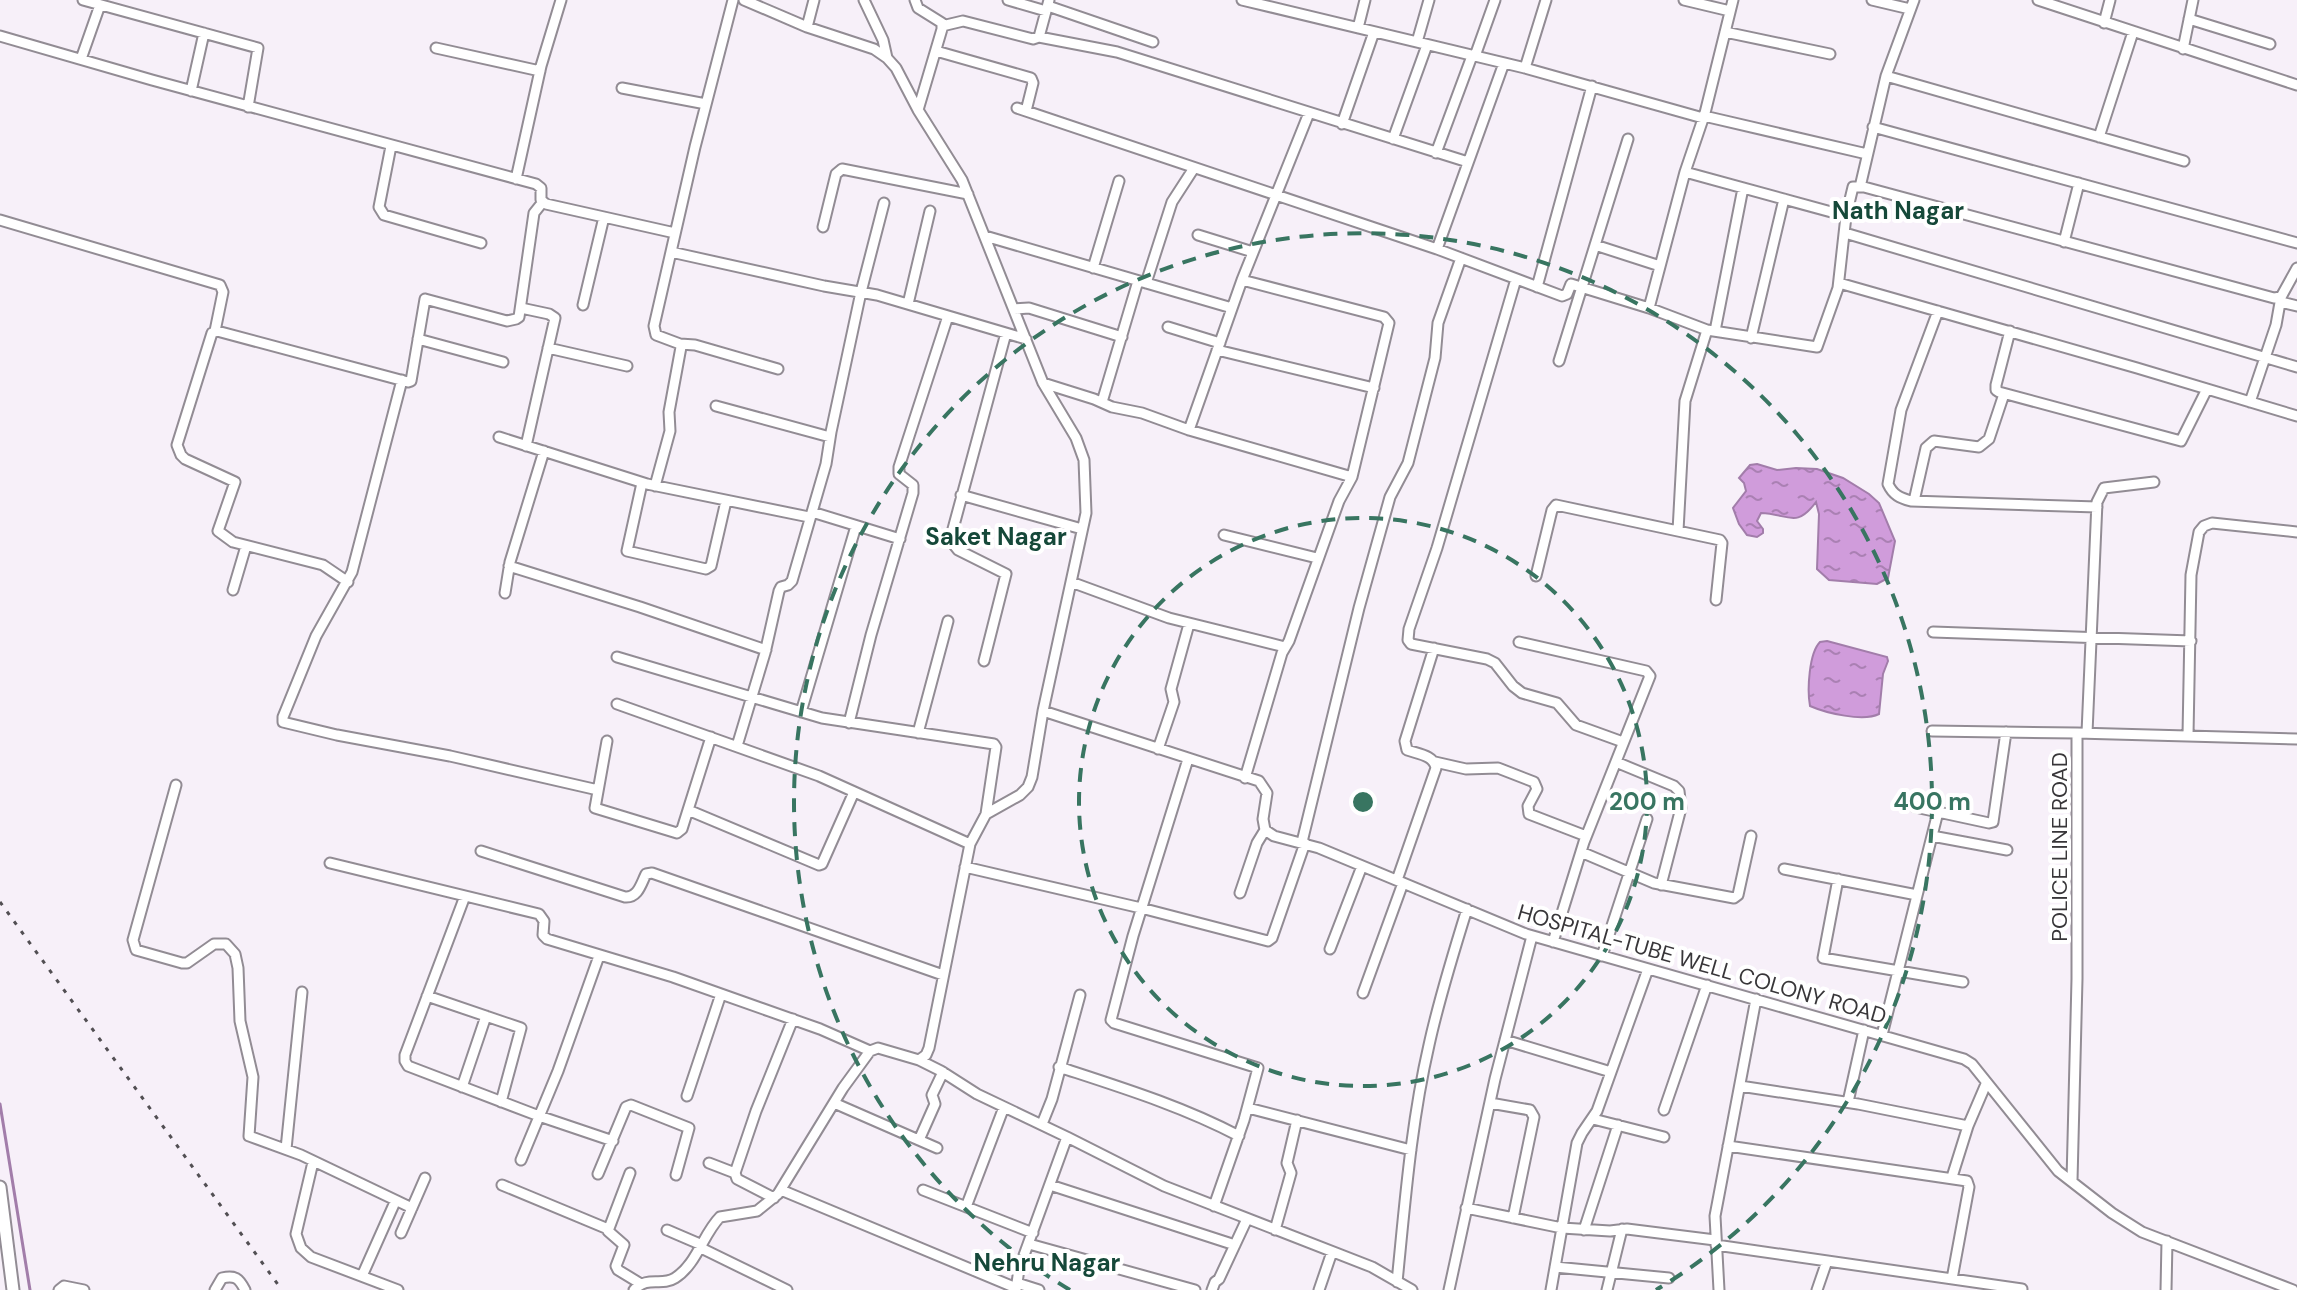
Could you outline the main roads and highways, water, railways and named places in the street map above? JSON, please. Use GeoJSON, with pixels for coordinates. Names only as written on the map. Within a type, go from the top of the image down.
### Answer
{"type":"FeatureCollection","features":[{"type":"Feature","properties":{"kind":"water"},"geometry":{"type":"Polygon","coordinates":[[[1750,465],[1777,470],[1817,469],[1843,478],[1869,494],[1879,503],[1895,541],[1888,578],[1877,584],[1829,580],[1817,569],[1819,514],[1816,502],[1797,518],[1761,513],[1757,521],[1763,533],[1757,537],[1747,535],[1733,508],[1746,491],[1739,478],[1750,465]]]}},
{"type":"Feature","properties":{"kind":"water"},"geometry":{"type":"Polygon","coordinates":[[[1827,641],[1887,657],[1879,714],[1854,717],[1810,706],[1813,654],[1820,642],[1827,641]]]}},
{"type":"Feature","properties":{"kind":"waterway"},"geometry":{"type":"LineString","coordinates":[[0,1104],[30,1290]]}},
{"type":"Feature","properties":{"kind":"railway"},"geometry":{"type":"LineString","coordinates":[[0,902],[282,1290]]}},
{"type":"Feature","properties":{"kind":"district","name":"Nath Nagar"},"geometry":{"type":"Point","coordinates":[1898,210]}},
{"type":"Feature","properties":{"kind":"district","name":"Saket Nagar"},"geometry":{"type":"Point","coordinates":[996,536]}},
{"type":"Feature","properties":{"kind":"district","name":"Nehru Nagar"},"geometry":{"type":"Point","coordinates":[1047,1262]}}]}
